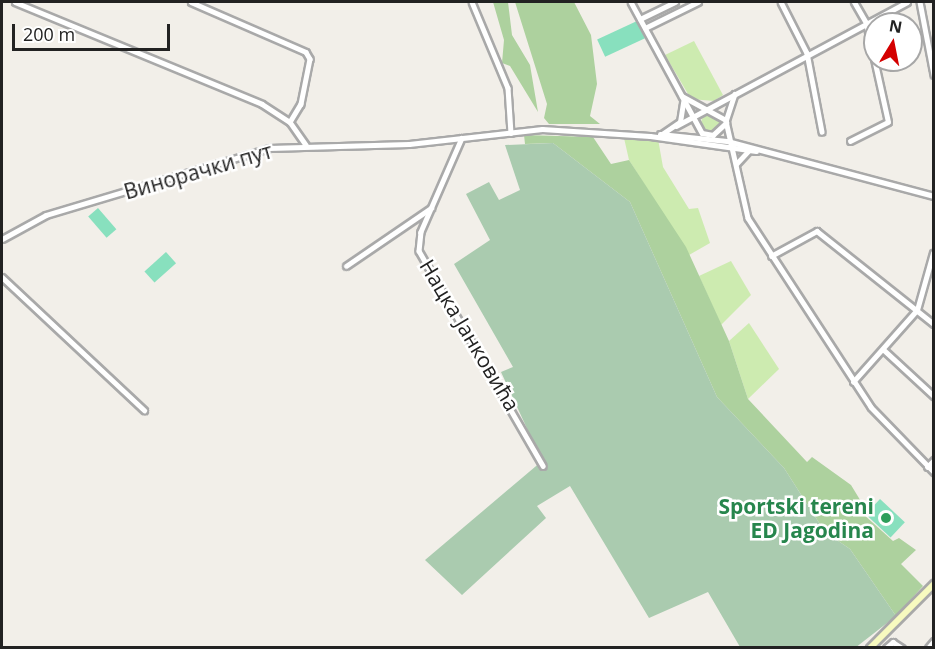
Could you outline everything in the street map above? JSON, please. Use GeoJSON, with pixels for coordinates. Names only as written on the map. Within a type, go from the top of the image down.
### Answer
{"type":"FeatureCollection","features":[{"type":"Feature","properties":{"kind":"main road"},"geometry":{"type":"LineString","coordinates":[[870,648],[933,584]]}},
{"type":"Feature","properties":{"kind":"street"},"geometry":{"type":"LineString","coordinates":[[15,2],[262,104],[290,122],[306,145]]}},
{"type":"Feature","properties":{"kind":"street"},"geometry":{"type":"LineString","coordinates":[[191,2],[306,52],[310,59],[301,104],[290,122]]}},
{"type":"Feature","properties":{"kind":"street"},"geometry":{"type":"LineString","coordinates":[[472,2],[508,88],[511,133]]}},
{"type":"Feature","properties":{"kind":"street"},"geometry":{"type":"LineString","coordinates":[[631,2],[698,128],[718,145]]}},
{"type":"Feature","properties":{"kind":"street"},"geometry":{"type":"LineString","coordinates":[[640,19],[675,2]]}},
{"type":"Feature","properties":{"kind":"street"},"geometry":{"type":"LineString","coordinates":[[645,28],[698,2]]}},
{"type":"Feature","properties":{"kind":"street"},"geometry":{"type":"LineString","coordinates":[[781,2],[807,53],[822,132]]}},
{"type":"Feature","properties":{"kind":"street"},"geometry":{"type":"LineString","coordinates":[[854,2],[863,18]]}},
{"type":"Feature","properties":{"kind":"street"},"geometry":{"type":"LineString","coordinates":[[888,12],[908,2]]}},
{"type":"Feature","properties":{"kind":"street"},"geometry":{"type":"LineString","coordinates":[[920,2],[933,75]]}},
{"type":"Feature","properties":{"kind":"street"},"geometry":{"type":"LineString","coordinates":[[662,134],[863,25]]}},
{"type":"Feature","properties":{"kind":"street"},"geometry":{"type":"LineString","coordinates":[[850,141],[888,122],[877,72]]}},
{"type":"Feature","properties":{"kind":"street"},"geometry":{"type":"LineString","coordinates":[[689,140],[706,137],[726,121],[735,94]]}},
{"type":"Feature","properties":{"kind":"street"},"geometry":{"type":"LineString","coordinates":[[681,97],[726,121],[734,149],[745,212],[853,382],[933,472]]}},
{"type":"Feature","properties":{"kind":"street"},"geometry":{"type":"LineString","coordinates":[[676,126],[681,97]]}},
{"type":"Feature","properties":{"kind":"street"},"geometry":{"type":"LineString","coordinates":[[698,128],[705,110]]}},
{"type":"Feature","properties":{"kind":"street","name":"Винорачки пут"},"geometry":{"type":"LineString","coordinates":[[2,239],[46,214],[269,148],[462,138],[542,129],[650,136]]}},
{"type":"Feature","properties":{"kind":"street"},"geometry":{"type":"LineString","coordinates":[[650,136],[662,134],[706,137],[734,149],[748,149]]}},
{"type":"Feature","properties":{"kind":"street"},"geometry":{"type":"LineString","coordinates":[[650,136],[689,140],[734,149],[748,149],[933,196]]}},
{"type":"Feature","properties":{"kind":"street","name":"Нацка Јанковића"},"geometry":{"type":"LineString","coordinates":[[462,138],[432,208],[419,251],[543,466]]}},
{"type":"Feature","properties":{"kind":"street"},"geometry":{"type":"LineString","coordinates":[[736,164],[748,149]]}},
{"type":"Feature","properties":{"kind":"street"},"geometry":{"type":"LineString","coordinates":[[346,266],[432,208]]}},
{"type":"Feature","properties":{"kind":"street"},"geometry":{"type":"LineString","coordinates":[[771,256],[817,231],[933,324]]}},
{"type":"Feature","properties":{"kind":"street"},"geometry":{"type":"LineString","coordinates":[[853,382],[884,350],[917,310],[933,252]]}},
{"type":"Feature","properties":{"kind":"street"},"geometry":{"type":"LineString","coordinates":[[2,277],[144,410]]}},
{"type":"Feature","properties":{"kind":"street"},"geometry":{"type":"LineString","coordinates":[[884,350],[933,396]]}},
{"type":"Feature","properties":{"kind":"street"},"geometry":{"type":"LineString","coordinates":[[927,466],[933,459]]}},
{"type":"Feature","properties":{"kind":"street"},"geometry":{"type":"LineString","coordinates":[[886,648],[893,642],[902,648]]}},
{"type":"Feature","properties":{"kind":"street"},"geometry":{"type":"LineString","coordinates":[[928,648],[933,642]]}},
{"type":"Feature","properties":{"kind":"green space"},"geometry":{"type":"Polygon","coordinates":[[[493,2],[508,2],[512,35],[530,65],[538,112],[510,66],[502,63],[504,40],[493,2]]]}},
{"type":"Feature","properties":{"kind":"green space"},"geometry":{"type":"Polygon","coordinates":[[[515,2],[574,2],[591,35],[597,84],[590,116],[600,124],[549,124],[544,118],[547,104],[515,2]]]}},
{"type":"Feature","properties":{"kind":"green space"},"geometry":{"type":"Polygon","coordinates":[[[637,21],[645,38],[605,57],[597,40],[637,21]]]}},
{"type":"Feature","properties":{"kind":"green space"},"geometry":{"type":"Polygon","coordinates":[[[694,41],[723,95],[714,101],[691,99],[665,55],[694,41]]]}},
{"type":"Feature","properties":{"kind":"green space"},"geometry":{"type":"Polygon","coordinates":[[[711,113],[718,116],[721,123],[718,130],[711,133],[704,130],[701,123],[704,116],[711,113]]]}},
{"type":"Feature","properties":{"kind":"green space"},"geometry":{"type":"Polygon","coordinates":[[[524,135],[593,137],[611,164],[629,160],[686,247],[729,341],[748,399],[807,462],[812,457],[851,485],[865,508],[862,513],[893,541],[899,538],[916,550],[901,564],[923,586],[896,616],[850,549],[825,532],[784,468],[717,397],[630,202],[553,143],[525,144],[524,135]]]}},
{"type":"Feature","properties":{"kind":"green space"},"geometry":{"type":"Polygon","coordinates":[[[624,138],[658,139],[663,167],[689,209],[698,208],[710,243],[689,255],[629,160],[624,138]]]}},
{"type":"Feature","properties":{"kind":"green space"},"geometry":{"type":"Polygon","coordinates":[[[553,143],[630,202],[717,397],[784,468],[825,532],[850,549],[896,616],[855,648],[740,647],[708,592],[649,618],[570,486],[537,506],[546,518],[462,595],[425,560],[542,461],[501,372],[513,367],[454,264],[490,240],[466,194],[489,182],[499,200],[520,190],[505,145],[553,143]]]}},
{"type":"Feature","properties":{"kind":"green space"},"geometry":{"type":"Polygon","coordinates":[[[98,208],[116,229],[107,238],[88,217],[98,208]]]}},
{"type":"Feature","properties":{"kind":"green space"},"geometry":{"type":"Polygon","coordinates":[[[166,252],[176,263],[154,283],[144,271],[166,252]]]}},
{"type":"Feature","properties":{"kind":"green space"},"geometry":{"type":"Polygon","coordinates":[[[731,261],[751,295],[721,325],[699,276],[731,261]]]}},
{"type":"Feature","properties":{"kind":"green space"},"geometry":{"type":"Polygon","coordinates":[[[749,323],[779,369],[748,399],[729,341],[749,323]]]}},
{"type":"Feature","properties":{"kind":"green space","name":"Sportski tereni ED Jagodina"},"geometry":{"type":"Polygon","coordinates":[[[880,499],[905,522],[891,538],[866,514],[880,499]]]}},
{"type":"Feature","properties":{"kind":"place","name":"Sportski tereni ED Jagodina"},"geometry":{"type":"Point","coordinates":[886,518]}}]}
